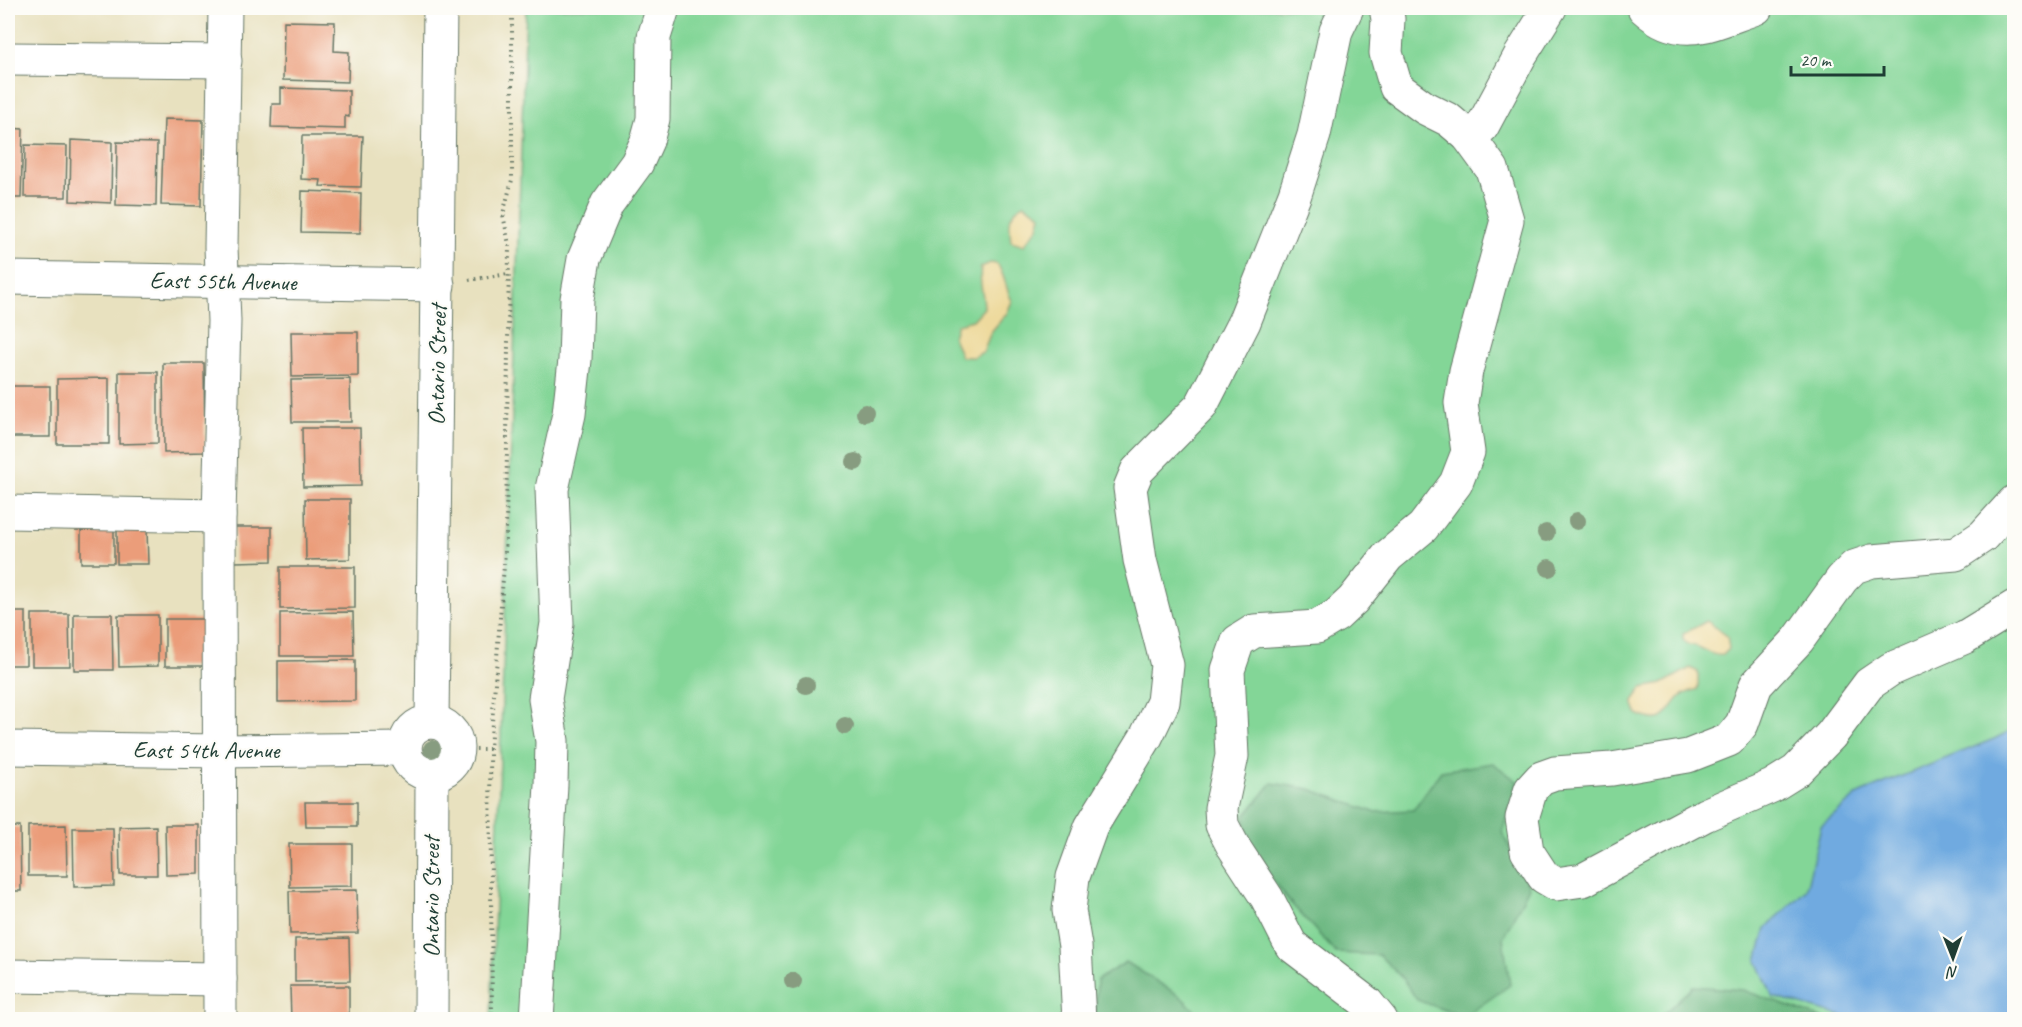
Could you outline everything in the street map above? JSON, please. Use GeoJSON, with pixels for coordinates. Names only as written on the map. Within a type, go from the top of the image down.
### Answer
{"type":"FeatureCollection","features":[{"type":"Feature","properties":{"kind":"street"},"geometry":{"type":"LineString","coordinates":[[220,1020],[219,516],[224,321],[222,281],[225,8]]}},
{"type":"Feature","properties":{"kind":"street","name":"Ontario Street"},"geometry":{"type":"LineString","coordinates":[[432,722],[440,8]]}},
{"type":"Feature","properties":{"kind":"street"},"geometry":{"type":"LineString","coordinates":[[537,1020],[551,785],[552,741],[545,699],[557,623],[552,489],[569,414],[575,360],[577,299],[584,259],[607,204],[637,163],[647,141],[653,119],[654,37],[663,8]]}},
{"type":"Feature","properties":{"kind":"street"},"geometry":{"type":"LineString","coordinates":[[1079,1020],[1075,946],[1069,910],[1073,877],[1091,827],[1146,737],[1163,702],[1167,665],[1140,560],[1130,488],[1137,471],[1201,406],[1244,322],[1295,194],[1314,135],[1336,31],[1347,8]]}},
{"type":"Feature","properties":{"kind":"street"},"geometry":{"type":"LineString","coordinates":[[1381,1020],[1367,1002],[1291,945],[1267,898],[1222,825],[1221,808],[1232,756],[1228,670],[1238,641],[1254,631],[1317,627],[1337,615],[1353,600],[1388,556],[1423,527],[1456,483],[1468,452],[1461,403],[1466,371],[1507,220],[1492,169],[1468,136],[1449,120],[1425,108],[1396,87],[1386,53],[1388,19],[1386,8]]}},
{"type":"Feature","properties":{"kind":"street"},"geometry":{"type":"LineString","coordinates":[[1468,136],[1482,127],[1520,56],[1550,8]]}},
{"type":"Feature","properties":{"kind":"street"},"geometry":{"type":"LineString","coordinates":[[1644,8],[1653,16],[1676,28],[1701,26],[1756,8]]}},
{"type":"Feature","properties":{"kind":"street"},"geometry":{"type":"LineString","coordinates":[[8,59],[225,61]]}},
{"type":"Feature","properties":{"kind":"street","name":"East 55th Avenue"},"geometry":{"type":"LineString","coordinates":[[8,278],[438,285]]}},
{"type":"Feature","properties":{"kind":"street"},"geometry":{"type":"LineString","coordinates":[[2014,502],[1983,536],[1956,554],[1872,561],[1854,567],[1842,579],[1798,640],[1756,685],[1742,724],[1729,740],[1688,756],[1612,769],[1555,773],[1540,778],[1531,789],[1522,818],[1527,851],[1544,877],[1556,884],[1584,880],[1687,825],[1772,786],[1796,771],[1831,735],[1869,684],[1891,669],[1965,637],[2014,607]]}},
{"type":"Feature","properties":{"kind":"street"},"geometry":{"type":"LineString","coordinates":[[8,512],[219,516]]}},
{"type":"Feature","properties":{"kind":"street"},"geometry":{"type":"LineString","coordinates":[[432,722],[451,730],[458,749],[450,767],[432,774],[422,773],[413,767],[405,749],[412,729],[421,723],[432,722]]}},
{"type":"Feature","properties":{"kind":"street","name":"East 54th Avenue"},"geometry":{"type":"LineString","coordinates":[[8,748],[221,751],[405,749]]}},
{"type":"Feature","properties":{"kind":"street","name":"Ontario Street"},"geometry":{"type":"LineString","coordinates":[[430,1020],[432,774]]}},
{"type":"Feature","properties":{"kind":"street"},"geometry":{"type":"LineString","coordinates":[[8,976],[220,979]]}},
{"type":"Feature","properties":{"kind":"path"},"geometry":{"type":"LineString","coordinates":[[492,1020],[490,749],[506,539],[508,245],[502,214],[512,180],[512,8]]}},
{"type":"Feature","properties":{"kind":"path"},"geometry":{"type":"LineString","coordinates":[[438,285],[508,274]]}},
{"type":"Feature","properties":{"kind":"path"},"geometry":{"type":"LineString","coordinates":[[458,749],[490,749]]}},
{"type":"Feature","properties":{"kind":"green space"},"geometry":{"type":"Polygon","coordinates":[[[526,8],[2014,8],[2014,1019],[491,1020],[526,8]]]}},
{"type":"Feature","properties":{"kind":"green space"},"geometry":{"type":"Polygon","coordinates":[[[1493,763],[1518,782],[1502,832],[1529,887],[1503,938],[1510,985],[1464,1017],[1417,1000],[1403,979],[1379,955],[1336,953],[1289,901],[1251,850],[1244,817],[1272,783],[1310,789],[1374,812],[1413,810],[1441,771],[1493,763]]]}},
{"type":"Feature","properties":{"kind":"green space"},"geometry":{"type":"Polygon","coordinates":[[[1126,962],[1180,996],[1204,1019],[1095,1020],[1097,980],[1126,962]]]}},
{"type":"Feature","properties":{"kind":"green space"},"geometry":{"type":"Polygon","coordinates":[[[1693,986],[1743,990],[1823,1019],[1658,1019],[1693,986]]]}},
{"type":"Feature","properties":{"kind":"sand"},"geometry":{"type":"Polygon","coordinates":[[[1024,204],[1041,215],[1038,227],[1024,245],[1011,241],[1010,219],[1018,207],[1024,204]]]}},
{"type":"Feature","properties":{"kind":"sand"},"geometry":{"type":"Polygon","coordinates":[[[990,263],[997,264],[1000,268],[1012,301],[1007,313],[991,332],[983,352],[973,357],[961,357],[953,337],[957,324],[973,320],[984,308],[980,272],[981,267],[990,263]]]}},
{"type":"Feature","properties":{"kind":"sand"},"geometry":{"type":"Polygon","coordinates":[[[1707,621],[1727,636],[1729,649],[1723,655],[1689,645],[1683,640],[1683,634],[1707,621]]]}},
{"type":"Feature","properties":{"kind":"sand"},"geometry":{"type":"Polygon","coordinates":[[[1690,668],[1698,672],[1698,689],[1682,696],[1660,719],[1637,714],[1633,701],[1642,688],[1662,684],[1690,668]]]}},
{"type":"Feature","properties":{"kind":"water"},"geometry":{"type":"Polygon","coordinates":[[[2014,729],[2014,1019],[1852,1019],[1773,997],[1757,961],[1766,928],[1806,890],[1821,826],[1860,793],[2014,729]]]}},
{"type":"Feature","properties":{"kind":"building"},"geometry":{"type":"Polygon","coordinates":[[[284,21],[335,22],[334,51],[349,52],[348,82],[283,80],[284,21]]]}},
{"type":"Feature","properties":{"kind":"building"},"geometry":{"type":"Polygon","coordinates":[[[281,88],[349,90],[349,117],[345,116],[345,129],[271,127],[272,104],[281,104],[281,88]]]}},
{"type":"Feature","properties":{"kind":"building"},"geometry":{"type":"Polygon","coordinates":[[[164,119],[203,120],[201,206],[161,205],[164,119]]]}},
{"type":"Feature","properties":{"kind":"building"},"geometry":{"type":"Polygon","coordinates":[[[8,128],[23,129],[21,198],[8,198],[8,128]]]}},
{"type":"Feature","properties":{"kind":"building"},"geometry":{"type":"Polygon","coordinates":[[[302,136],[363,136],[361,187],[320,186],[321,180],[301,179],[302,136]]]}},
{"type":"Feature","properties":{"kind":"building"},"geometry":{"type":"Polygon","coordinates":[[[71,140],[112,142],[111,203],[70,201],[71,140]]]}},
{"type":"Feature","properties":{"kind":"building"},"geometry":{"type":"Polygon","coordinates":[[[117,142],[157,143],[156,206],[116,205],[117,142]]]}},
{"type":"Feature","properties":{"kind":"building"},"geometry":{"type":"Polygon","coordinates":[[[25,145],[67,146],[66,197],[24,197],[25,145]]]}},
{"type":"Feature","properties":{"kind":"building"},"geometry":{"type":"Polygon","coordinates":[[[302,191],[361,193],[360,233],[301,232],[302,191]]]}},
{"type":"Feature","properties":{"kind":"building"},"geometry":{"type":"Polygon","coordinates":[[[291,332],[358,332],[358,376],[292,377],[291,332]]]}},
{"type":"Feature","properties":{"kind":"building"},"geometry":{"type":"Polygon","coordinates":[[[163,363],[204,363],[205,452],[164,453],[163,363]]]}},
{"type":"Feature","properties":{"kind":"building"},"geometry":{"type":"Polygon","coordinates":[[[119,372],[158,372],[158,443],[119,444],[119,372]]]}},
{"type":"Feature","properties":{"kind":"building"},"geometry":{"type":"Polygon","coordinates":[[[109,378],[109,444],[57,444],[57,379],[109,378]]]}},
{"type":"Feature","properties":{"kind":"building"},"geometry":{"type":"Polygon","coordinates":[[[350,379],[351,422],[292,422],[291,380],[350,379]]]}},
{"type":"Feature","properties":{"kind":"building"},"geometry":{"type":"Polygon","coordinates":[[[8,386],[50,386],[50,437],[8,437],[8,386]]]}},
{"type":"Feature","properties":{"kind":"building"},"geometry":{"type":"Polygon","coordinates":[[[302,428],[360,428],[361,486],[303,487],[302,428]]]}},
{"type":"Feature","properties":{"kind":"building"},"geometry":{"type":"Polygon","coordinates":[[[305,499],[350,499],[350,559],[306,560],[305,499]]]}},
{"type":"Feature","properties":{"kind":"building"},"geometry":{"type":"Polygon","coordinates":[[[81,527],[114,527],[114,563],[81,563],[81,527]]]}},
{"type":"Feature","properties":{"kind":"building"},"geometry":{"type":"Polygon","coordinates":[[[235,527],[272,527],[272,561],[235,562],[235,527]]]}},
{"type":"Feature","properties":{"kind":"building"},"geometry":{"type":"Polygon","coordinates":[[[117,528],[147,528],[148,564],[117,564],[117,528]]]}},
{"type":"Feature","properties":{"kind":"building"},"geometry":{"type":"Polygon","coordinates":[[[280,567],[355,567],[355,608],[280,609],[280,567]]]}},
{"type":"Feature","properties":{"kind":"building"},"geometry":{"type":"Polygon","coordinates":[[[8,612],[26,612],[26,665],[8,665],[8,612]]]}},
{"type":"Feature","properties":{"kind":"building"},"geometry":{"type":"Polygon","coordinates":[[[353,612],[354,656],[280,656],[280,613],[353,612]]]}},
{"type":"Feature","properties":{"kind":"building"},"geometry":{"type":"Polygon","coordinates":[[[32,614],[69,614],[70,666],[32,666],[32,614]]]}},
{"type":"Feature","properties":{"kind":"building"},"geometry":{"type":"Polygon","coordinates":[[[74,614],[112,614],[113,670],[74,670],[74,614]]]}},
{"type":"Feature","properties":{"kind":"building"},"geometry":{"type":"Polygon","coordinates":[[[118,615],[158,615],[158,666],[119,667],[118,615]]]}},
{"type":"Feature","properties":{"kind":"building"},"geometry":{"type":"Polygon","coordinates":[[[165,619],[205,619],[206,666],[165,666],[165,619]]]}},
{"type":"Feature","properties":{"kind":"building"},"geometry":{"type":"Polygon","coordinates":[[[355,660],[355,701],[278,702],[278,661],[355,660]]]}},
{"type":"Feature","properties":{"kind":"building"},"geometry":{"type":"Polygon","coordinates":[[[305,802],[357,802],[357,827],[306,827],[305,802]]]}},
{"type":"Feature","properties":{"kind":"building"},"geometry":{"type":"Polygon","coordinates":[[[66,825],[67,876],[28,876],[28,826],[66,825]]]}},
{"type":"Feature","properties":{"kind":"building"},"geometry":{"type":"Polygon","coordinates":[[[165,825],[199,825],[199,874],[166,875],[165,825]]]}},
{"type":"Feature","properties":{"kind":"building"},"geometry":{"type":"Polygon","coordinates":[[[156,826],[157,875],[120,875],[119,827],[156,826]]]}},
{"type":"Feature","properties":{"kind":"building"},"geometry":{"type":"Polygon","coordinates":[[[8,827],[20,827],[21,891],[8,891],[8,827]]]}},
{"type":"Feature","properties":{"kind":"building"},"geometry":{"type":"Polygon","coordinates":[[[73,828],[113,828],[114,886],[74,887],[73,828]]]}},
{"type":"Feature","properties":{"kind":"building"},"geometry":{"type":"Polygon","coordinates":[[[289,844],[352,844],[352,886],[290,887],[289,844]]]}},
{"type":"Feature","properties":{"kind":"building"},"geometry":{"type":"Polygon","coordinates":[[[357,890],[358,933],[290,934],[289,891],[357,890]]]}},
{"type":"Feature","properties":{"kind":"building"},"geometry":{"type":"Polygon","coordinates":[[[349,938],[350,981],[295,982],[295,939],[349,938]]]}},
{"type":"Feature","properties":{"kind":"building"},"geometry":{"type":"Polygon","coordinates":[[[290,986],[349,986],[349,1020],[291,1020],[290,986]]]}}]}
